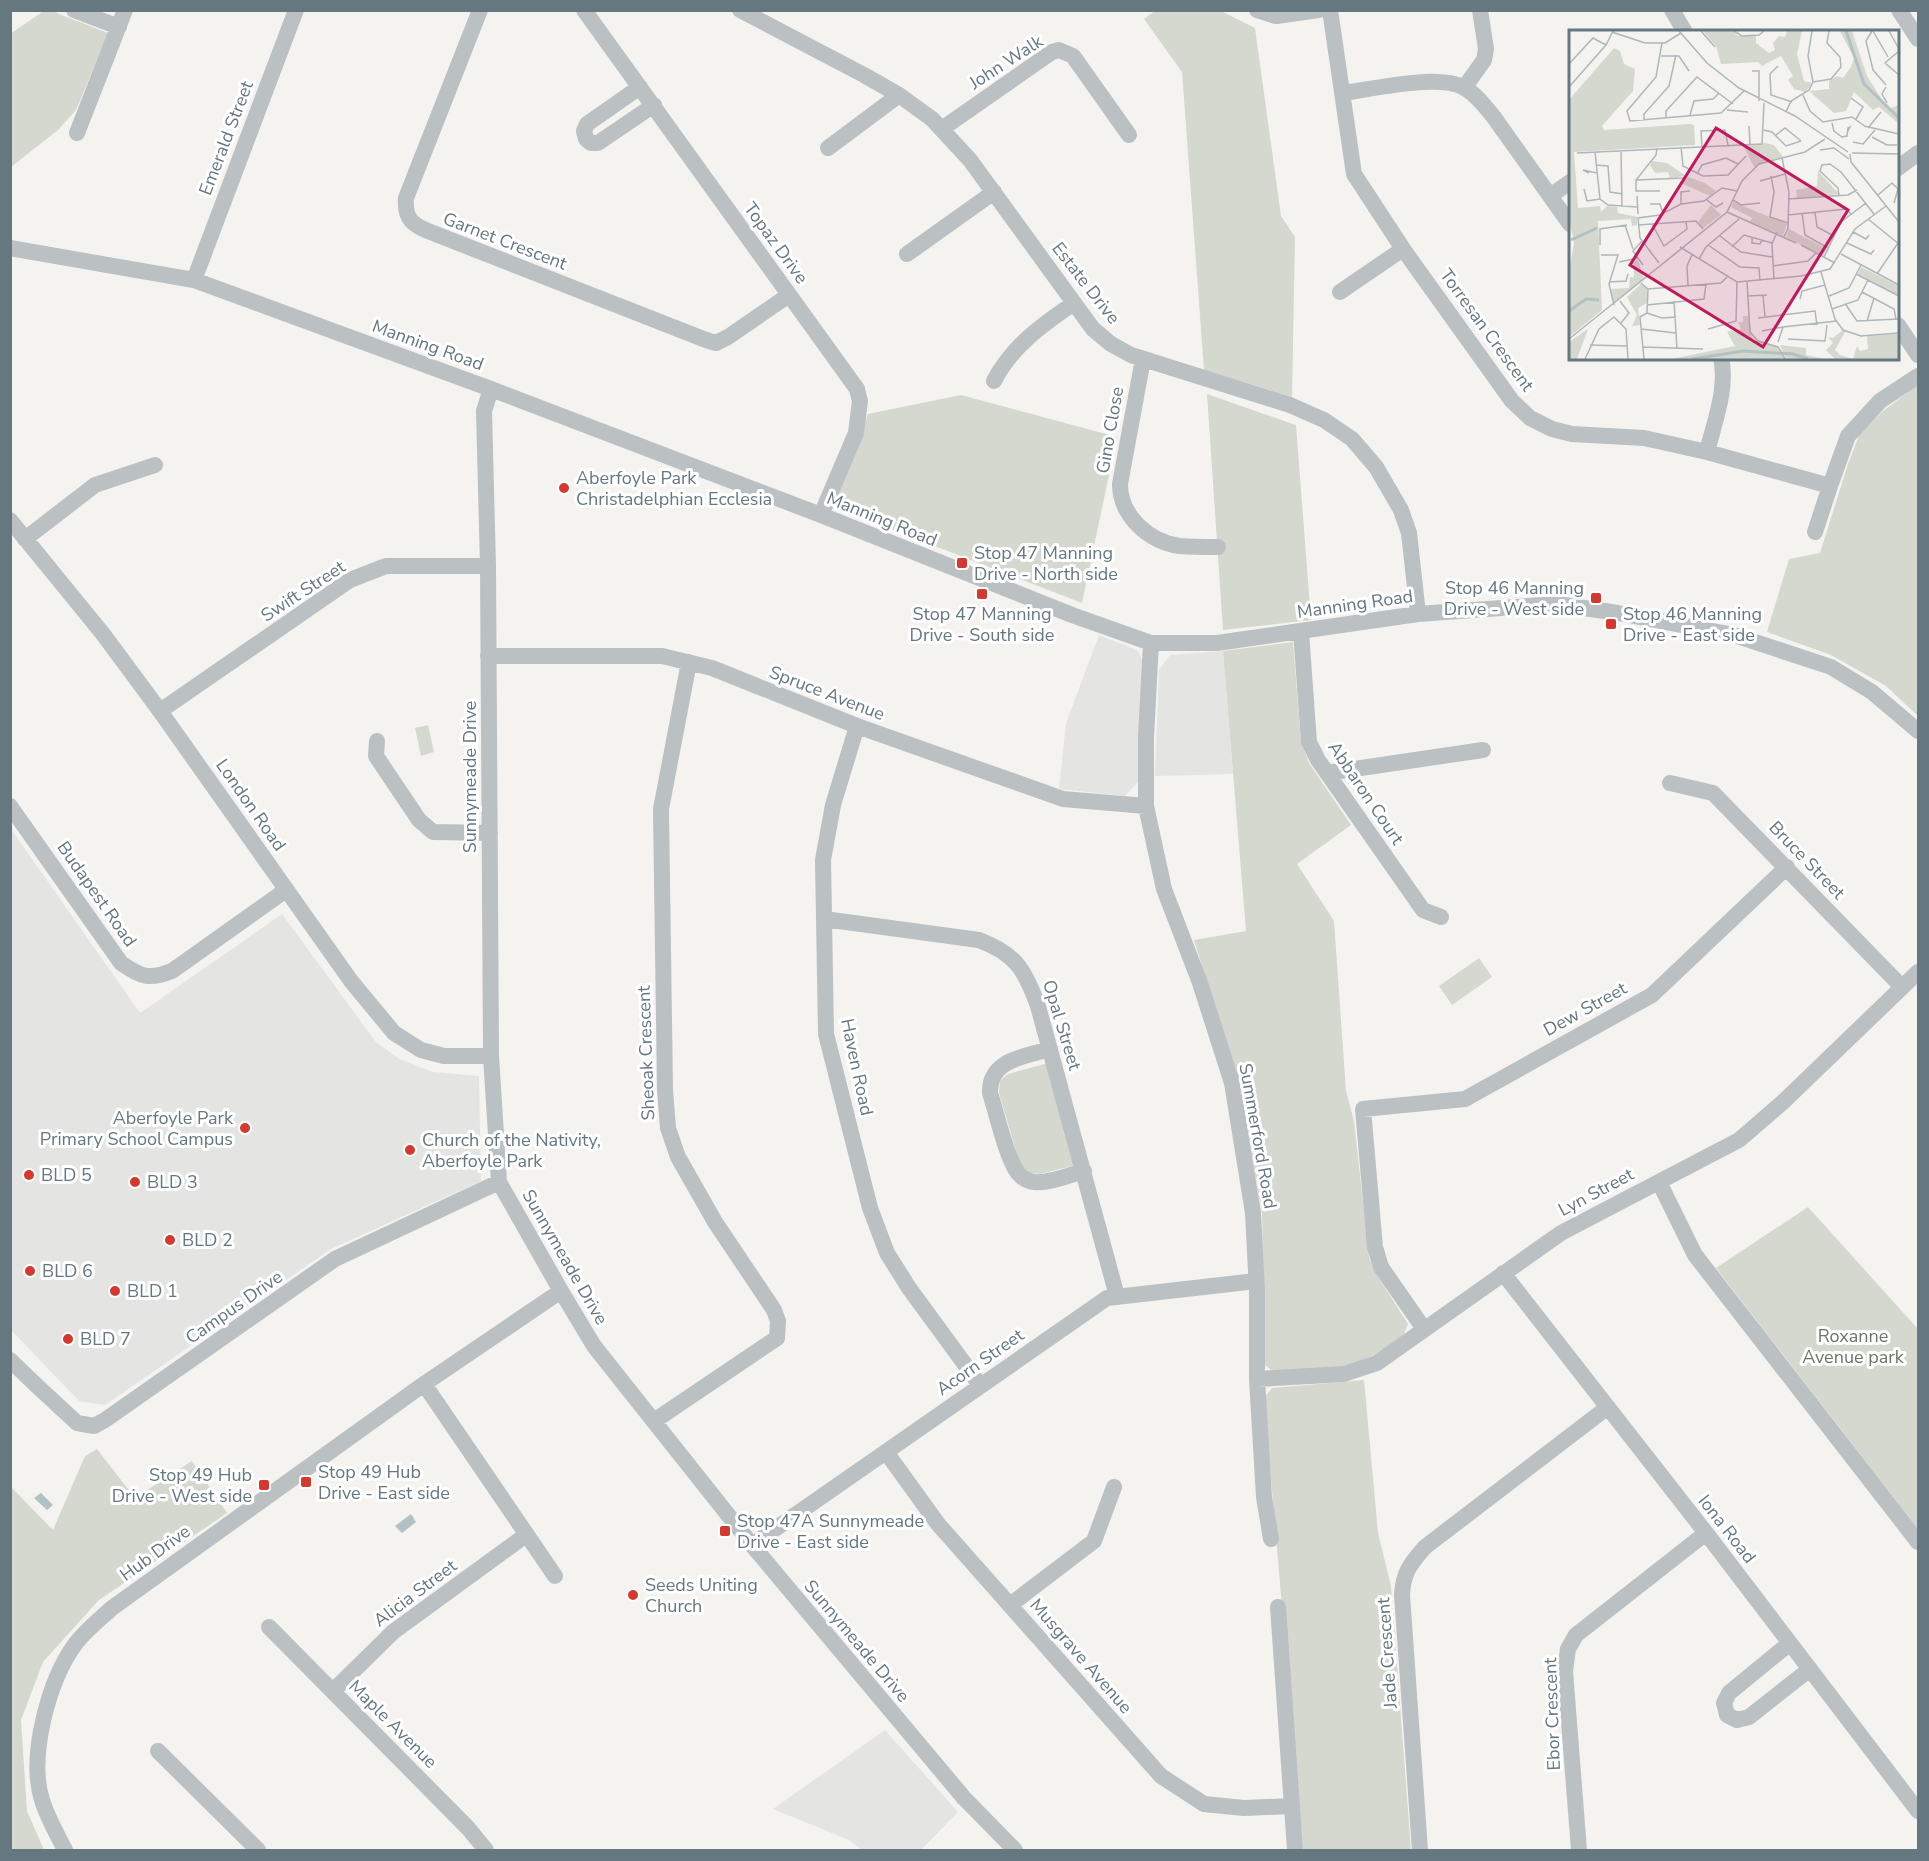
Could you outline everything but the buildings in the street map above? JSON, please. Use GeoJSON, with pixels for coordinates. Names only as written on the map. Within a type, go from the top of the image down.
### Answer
{"type":"FeatureCollection","features":[{"type":"Feature","properties":{"kind":"street"},"geometry":{"type":"LineString","coordinates":[[74,10],[119,27]]}},
{"type":"Feature","properties":{"kind":"street"},"geometry":{"type":"LineString","coordinates":[[77,133],[125,10]]}},
{"type":"Feature","properties":{"kind":"street","name":"Emerald Street"},"geometry":{"type":"LineString","coordinates":[[194,280],[296,10]]}},
{"type":"Feature","properties":{"kind":"street","name":"Garnet Crescent"},"geometry":{"type":"LineString","coordinates":[[480,10],[406,198],[405,207],[409,220],[427,231],[716,343],[789,295]]}},
{"type":"Feature","properties":{"kind":"street","name":"Topaz Drive"},"geometry":{"type":"LineString","coordinates":[[584,10],[857,389],[860,401],[856,432],[821,515]]}},
{"type":"Feature","properties":{"kind":"street","name":"Estate Drive"},"geometry":{"type":"LineString","coordinates":[[740,10],[899,95],[943,128],[970,160],[1094,329],[1111,344],[1131,355],[1290,405],[1324,420],[1352,439],[1376,467],[1401,510],[1409,533],[1418,614]]}},
{"type":"Feature","properties":{"kind":"street"},"geometry":{"type":"LineString","coordinates":[[1257,10],[1275,16],[1319,10]]}},
{"type":"Feature","properties":{"kind":"street","name":"Torresan Crescent"},"geometry":{"type":"LineString","coordinates":[[1330,10],[1354,174],[1403,249],[1512,401],[1530,418],[1552,429],[1572,434],[1644,438],[1707,452],[1830,486]]}},
{"type":"Feature","properties":{"kind":"street"},"geometry":{"type":"LineString","coordinates":[[1464,88],[1485,60],[1486,49],[1480,10]]}},
{"type":"Feature","properties":{"kind":"street"},"geometry":{"type":"LineString","coordinates":[[1672,10],[1684,30]]}},
{"type":"Feature","properties":{"kind":"street"},"geometry":{"type":"LineString","coordinates":[[1899,10],[1918,39]]}},
{"type":"Feature","properties":{"kind":"street","name":"John Walk"},"geometry":{"type":"LineString","coordinates":[[943,128],[1052,52],[1059,50],[1073,56],[1129,135]]}},
{"type":"Feature","properties":{"kind":"street"},"geometry":{"type":"LineString","coordinates":[[1343,93],[1431,81],[1448,82],[1464,88],[1483,103],[1569,223]]}},
{"type":"Feature","properties":{"kind":"street"},"geometry":{"type":"LineString","coordinates":[[640,87],[587,124],[584,131],[586,139],[591,143],[598,143],[654,105]]}},
{"type":"Feature","properties":{"kind":"street"},"geometry":{"type":"LineString","coordinates":[[828,148],[899,95]]}},
{"type":"Feature","properties":{"kind":"street"},"geometry":{"type":"LineString","coordinates":[[1899,167],[1918,153]]}},
{"type":"Feature","properties":{"kind":"street"},"geometry":{"type":"LineString","coordinates":[[1550,196],[1569,183]]}},
{"type":"Feature","properties":{"kind":"street"},"geometry":{"type":"LineString","coordinates":[[907,254],[994,192]]}},
{"type":"Feature","properties":{"kind":"street","name":"Manning Road"},"geometry":{"type":"LineString","coordinates":[[10,248],[194,280],[491,389],[821,515],[1072,615],[1151,643],[1216,643],[1418,614],[1557,604],[1734,635],[1831,668],[1872,692],[1918,730]]}},
{"type":"Feature","properties":{"kind":"street"},"geometry":{"type":"LineString","coordinates":[[1341,292],[1403,249]]}},
{"type":"Feature","properties":{"kind":"street"},"geometry":{"type":"LineString","coordinates":[[994,381],[1000,369],[1031,334],[1074,303]]}},
{"type":"Feature","properties":{"kind":"street"},"geometry":{"type":"LineString","coordinates":[[1899,326],[1918,355]]}},
{"type":"Feature","properties":{"kind":"street","name":"Gino Close"},"geometry":{"type":"LineString","coordinates":[[1143,359],[1120,484],[1122,504],[1128,515],[1151,536],[1178,546],[1218,547]]}},
{"type":"Feature","properties":{"kind":"street"},"geometry":{"type":"LineString","coordinates":[[1707,452],[1722,388],[1724,369],[1722,360]]}},
{"type":"Feature","properties":{"kind":"street"},"geometry":{"type":"LineString","coordinates":[[1815,532],[1848,436],[1880,401],[1918,376]]}},
{"type":"Feature","properties":{"kind":"street","name":"Sunnymeade Drive"},"geometry":{"type":"LineString","coordinates":[[491,389],[484,411],[489,656],[491,1056],[499,1182],[594,1346],[752,1545],[964,1798],[1015,1851]]}},
{"type":"Feature","properties":{"kind":"street"},"geometry":{"type":"LineString","coordinates":[[25,539],[95,485],[155,465]]}},
{"type":"Feature","properties":{"kind":"street","name":"London Road"},"geometry":{"type":"LineString","coordinates":[[10,520],[104,634],[351,981],[394,1033],[421,1050],[444,1056],[491,1056]]}},
{"type":"Feature","properties":{"kind":"street","name":"Swift Street"},"geometry":{"type":"LineString","coordinates":[[160,711],[350,580],[386,566],[488,566]]}},
{"type":"Feature","properties":{"kind":"street","name":"Abbaron Court"},"geometry":{"type":"LineString","coordinates":[[1301,632],[1309,742],[1327,773],[1423,910],[1441,917]]}},
{"type":"Feature","properties":{"kind":"street","name":"Summerford Road"},"geometry":{"type":"LineString","coordinates":[[1151,643],[1146,736],[1146,806],[1164,889],[1200,983],[1232,1083],[1253,1213],[1257,1379],[1264,1497],[1271,1539]]}},
{"type":"Feature","properties":{"kind":"street","name":"Spruce Avenue"},"geometry":{"type":"LineString","coordinates":[[489,656],[662,656],[689,662],[857,726],[1063,799],[1146,806]]}},
{"type":"Feature","properties":{"kind":"street","name":"Sheoak Crescent"},"geometry":{"type":"LineString","coordinates":[[654,1421],[777,1338],[778,1321],[774,1310],[715,1222],[683,1166],[668,1128],[665,1090],[661,809],[689,662]]}},
{"type":"Feature","properties":{"kind":"street","name":"Haven Road"},"geometry":{"type":"LineString","coordinates":[[857,726],[833,805],[823,861],[826,1034],[870,1208],[887,1253],[909,1288],[980,1385]]}},
{"type":"Feature","properties":{"kind":"street"},"geometry":{"type":"LineString","coordinates":[[377,741],[376,756],[419,820],[434,832],[490,833]]}},
{"type":"Feature","properties":{"kind":"street"},"geometry":{"type":"LineString","coordinates":[[1327,773],[1483,750]]}},
{"type":"Feature","properties":{"kind":"street","name":"Bruce Street"},"geometry":{"type":"LineString","coordinates":[[1670,783],[1713,793],[1902,987]]}},
{"type":"Feature","properties":{"kind":"street","name":"Budapest Road"},"geometry":{"type":"LineString","coordinates":[[10,806],[121,963],[146,977],[160,976],[172,971],[286,890]]}},
{"type":"Feature","properties":{"kind":"street","name":"Dew Street"},"geometry":{"type":"LineString","coordinates":[[1424,1329],[1382,1267],[1375,1247],[1363,1109],[1465,1099],[1652,994],[1787,867]]}},
{"type":"Feature","properties":{"kind":"street","name":"Opal Street"},"geometry":{"type":"LineString","coordinates":[[824,919],[979,940],[994,945],[1021,967],[1030,982],[1050,1049],[1117,1296]]}},
{"type":"Feature","properties":{"kind":"street","name":"Lyn Street"},"geometry":{"type":"LineString","coordinates":[[1257,1379],[1344,1374],[1377,1363],[1561,1233],[1739,1140],[1783,1102],[1918,972]]}},
{"type":"Feature","properties":{"kind":"street"},"geometry":{"type":"LineString","coordinates":[[1050,1049],[1002,1065],[994,1073],[990,1082],[990,1093],[1011,1160],[1017,1172],[1024,1179],[1041,1182],[1084,1171]]}},
{"type":"Feature","properties":{"kind":"street","name":"Campus Drive"},"geometry":{"type":"LineString","coordinates":[[10,1360],[77,1423],[94,1426],[335,1259],[499,1182]]}},
{"type":"Feature","properties":{"kind":"street"},"geometry":{"type":"LineString","coordinates":[[1659,1182],[1695,1255],[1918,1542]]}},
{"type":"Feature","properties":{"kind":"street","name":"Iona Road"},"geometry":{"type":"LineString","coordinates":[[1503,1273],[1706,1533],[1918,1811]]}},
{"type":"Feature","properties":{"kind":"street","name":"Acorn Street"},"geometry":{"type":"LineString","coordinates":[[752,1545],[1107,1298],[1256,1281]]}},
{"type":"Feature","properties":{"kind":"street","name":"Hub Drive"},"geometry":{"type":"LineString","coordinates":[[65,1851],[41,1800],[38,1773],[45,1710],[55,1677],[76,1642],[112,1608],[424,1384],[561,1291]]}},
{"type":"Feature","properties":{"kind":"street"},"geometry":{"type":"LineString","coordinates":[[424,1384],[555,1576]]}},
{"type":"Feature","properties":{"kind":"street","name":"Jade Crescent"},"geometry":{"type":"LineString","coordinates":[[1420,1851],[1402,1595],[1403,1578],[1413,1560],[1425,1547],[1608,1407]]}},
{"type":"Feature","properties":{"kind":"street","name":"Musgrave Avenue"},"geometry":{"type":"LineString","coordinates":[[886,1452],[938,1524],[1161,1776],[1204,1804],[1244,1808],[1291,1806]]}},
{"type":"Feature","properties":{"kind":"street"},"geometry":{"type":"LineString","coordinates":[[1010,1605],[1094,1541],[1114,1487]]}},
{"type":"Feature","properties":{"kind":"street","name":"Ebor Crescent"},"geometry":{"type":"LineString","coordinates":[[1579,1851],[1566,1671],[1568,1649],[1576,1635],[1706,1533]]}},
{"type":"Feature","properties":{"kind":"street","name":"Alicia Street"},"geometry":{"type":"LineString","coordinates":[[333,1691],[393,1632],[526,1535]]}},
{"type":"Feature","properties":{"kind":"street"},"geometry":{"type":"LineString","coordinates":[[1278,1607],[1295,1851]]}},
{"type":"Feature","properties":{"kind":"street","name":"Maple Avenue"},"geometry":{"type":"LineString","coordinates":[[269,1627],[468,1828],[486,1851]]}},
{"type":"Feature","properties":{"kind":"street"},"geometry":{"type":"LineString","coordinates":[[1790,1643],[1729,1693],[1724,1703],[1727,1715],[1737,1720],[1749,1717],[1810,1669]]}},
{"type":"Feature","properties":{"kind":"street"},"geometry":{"type":"LineString","coordinates":[[158,1751],[258,1851]]}},
{"type":"Feature","properties":{"kind":"shaded area"},"geometry":{"type":"Polygon","coordinates":[[[1099,635],[1137,650],[1143,660],[1138,782],[1125,796],[1059,789],[1066,723],[1099,635]]]}},
{"type":"Feature","properties":{"kind":"shaded area"},"geometry":{"type":"Polygon","coordinates":[[[1223,651],[1233,774],[1155,776],[1159,670],[1170,655],[1223,651]]]}},
{"type":"Feature","properties":{"kind":"shaded area","name":"Aberfoyle Park Primary School Campus"},"geometry":{"type":"Polygon","coordinates":[[[11,829],[140,1013],[282,914],[376,1042],[399,1059],[433,1072],[479,1076],[481,1181],[331,1249],[105,1405],[79,1401],[11,1330],[11,829]]]}},
{"type":"Feature","properties":{"kind":"shaded area"},"geometry":{"type":"Polygon","coordinates":[[[41,1493],[53,1505],[47,1510],[34,1498],[41,1493]]]}},
{"type":"Feature","properties":{"kind":"shaded area"},"geometry":{"type":"Polygon","coordinates":[[[411,1514],[416,1522],[402,1533],[395,1526],[411,1514]]]}},
{"type":"Feature","properties":{"kind":"shaded area"},"geometry":{"type":"Polygon","coordinates":[[[885,1730],[958,1812],[921,1850],[862,1850],[849,1840],[773,1809],[885,1730]]]}},
{"type":"Feature","properties":{"kind":"green space"},"geometry":{"type":"Polygon","coordinates":[[[45,10],[54,11],[108,33],[76,110],[58,130],[11,167],[10,34],[45,10]]]}},
{"type":"Feature","properties":{"kind":"green space"},"geometry":{"type":"Polygon","coordinates":[[[1155,11],[1221,11],[1255,28],[1281,216],[1295,237],[1292,397],[1204,370],[1182,72],[1144,19],[1155,11]]]}},
{"type":"Feature","properties":{"kind":"green space"},"geometry":{"type":"Polygon","coordinates":[[[1918,385],[1918,716],[1886,686],[1831,655],[1767,632],[1789,559],[1820,553],[1860,433],[1883,411],[1918,385]]]}},
{"type":"Feature","properties":{"kind":"green space"},"geometry":{"type":"Polygon","coordinates":[[[1207,394],[1296,425],[1311,620],[1223,630],[1207,394]]]}},
{"type":"Feature","properties":{"kind":"green space"},"geometry":{"type":"Polygon","coordinates":[[[961,395],[1117,437],[1082,603],[834,507],[868,414],[961,395]]]}},
{"type":"Feature","properties":{"kind":"green space"},"geometry":{"type":"Polygon","coordinates":[[[1293,642],[1301,742],[1309,763],[1351,825],[1297,864],[1334,921],[1346,1091],[1354,1121],[1369,1258],[1408,1324],[1403,1336],[1376,1354],[1345,1368],[1276,1374],[1265,1365],[1262,1213],[1239,1085],[1194,940],[1246,931],[1223,651],[1293,642]]]}},
{"type":"Feature","properties":{"kind":"green space"},"geometry":{"type":"Polygon","coordinates":[[[428,725],[434,752],[421,756],[415,728],[428,725]]]}},
{"type":"Feature","properties":{"kind":"green space"},"geometry":{"type":"Polygon","coordinates":[[[1479,958],[1492,977],[1452,1005],[1439,986],[1479,958]]]}},
{"type":"Feature","properties":{"kind":"green space"},"geometry":{"type":"Polygon","coordinates":[[[1048,1063],[1076,1165],[1040,1174],[1029,1173],[1020,1164],[999,1093],[1000,1081],[1008,1074],[1048,1063]]]}},
{"type":"Feature","properties":{"kind":"green space","name":"Roxanne Avenue park"},"geometry":{"type":"Polygon","coordinates":[[[1808,1207],[1918,1329],[1918,1529],[1716,1268],[1808,1207]]]}},
{"type":"Feature","properties":{"kind":"green space"},"geometry":{"type":"Polygon","coordinates":[[[1364,1380],[1378,1533],[1391,1586],[1411,1850],[1303,1850],[1264,1398],[1272,1388],[1364,1380]]]}},
{"type":"Feature","properties":{"kind":"green space"},"geometry":{"type":"Polygon","coordinates":[[[97,1449],[135,1498],[192,1461],[227,1513],[99,1600],[43,1662],[21,1720],[27,1811],[44,1850],[11,1850],[11,1487],[53,1530],[85,1456],[97,1449]]]}},
{"type":"Feature","properties":{"kind":"place","name":"Aberfoyle Park Christadelphian Ecclesia"},"geometry":{"type":"Point","coordinates":[564,488]}},
{"type":"Feature","properties":{"kind":"place","name":"Stop 47 Manning Drive - North side"},"geometry":{"type":"Point","coordinates":[962,563]}},
{"type":"Feature","properties":{"kind":"place","name":"Stop 47 Manning Drive - South side"},"geometry":{"type":"Point","coordinates":[982,594]}},
{"type":"Feature","properties":{"kind":"place","name":"Stop 46 Manning Drive - West side"},"geometry":{"type":"Point","coordinates":[1596,598]}},
{"type":"Feature","properties":{"kind":"place","name":"Stop 46 Manning Drive - East side"},"geometry":{"type":"Point","coordinates":[1611,624]}},
{"type":"Feature","properties":{"kind":"place","name":"Aberfoyle Park Primary School Campus"},"geometry":{"type":"Point","coordinates":[245,1128]}},
{"type":"Feature","properties":{"kind":"place","name":"Church of the Nativity, Aberfoyle Park"},"geometry":{"type":"Point","coordinates":[410,1150]}},
{"type":"Feature","properties":{"kind":"place","name":"BLD 5"},"geometry":{"type":"Point","coordinates":[29,1175]}},
{"type":"Feature","properties":{"kind":"place","name":"BLD 3"},"geometry":{"type":"Point","coordinates":[135,1182]}},
{"type":"Feature","properties":{"kind":"place","name":"BLD 2"},"geometry":{"type":"Point","coordinates":[170,1240]}},
{"type":"Feature","properties":{"kind":"place","name":"BLD 6"},"geometry":{"type":"Point","coordinates":[30,1271]}},
{"type":"Feature","properties":{"kind":"place","name":"BLD 1"},"geometry":{"type":"Point","coordinates":[115,1291]}},
{"type":"Feature","properties":{"kind":"place","name":"BLD 7"},"geometry":{"type":"Point","coordinates":[68,1339]}},
{"type":"Feature","properties":{"kind":"place","name":"Stop 49 Hub Drive - East side"},"geometry":{"type":"Point","coordinates":[306,1482]}},
{"type":"Feature","properties":{"kind":"place","name":"Stop 49 Hub Drive - West side"},"geometry":{"type":"Point","coordinates":[264,1485]}},
{"type":"Feature","properties":{"kind":"place","name":"Stop 47A Sunnymeade Drive - East side"},"geometry":{"type":"Point","coordinates":[725,1531]}},
{"type":"Feature","properties":{"kind":"place","name":"Seeds Uniting Church"},"geometry":{"type":"Point","coordinates":[633,1595]}}]}
